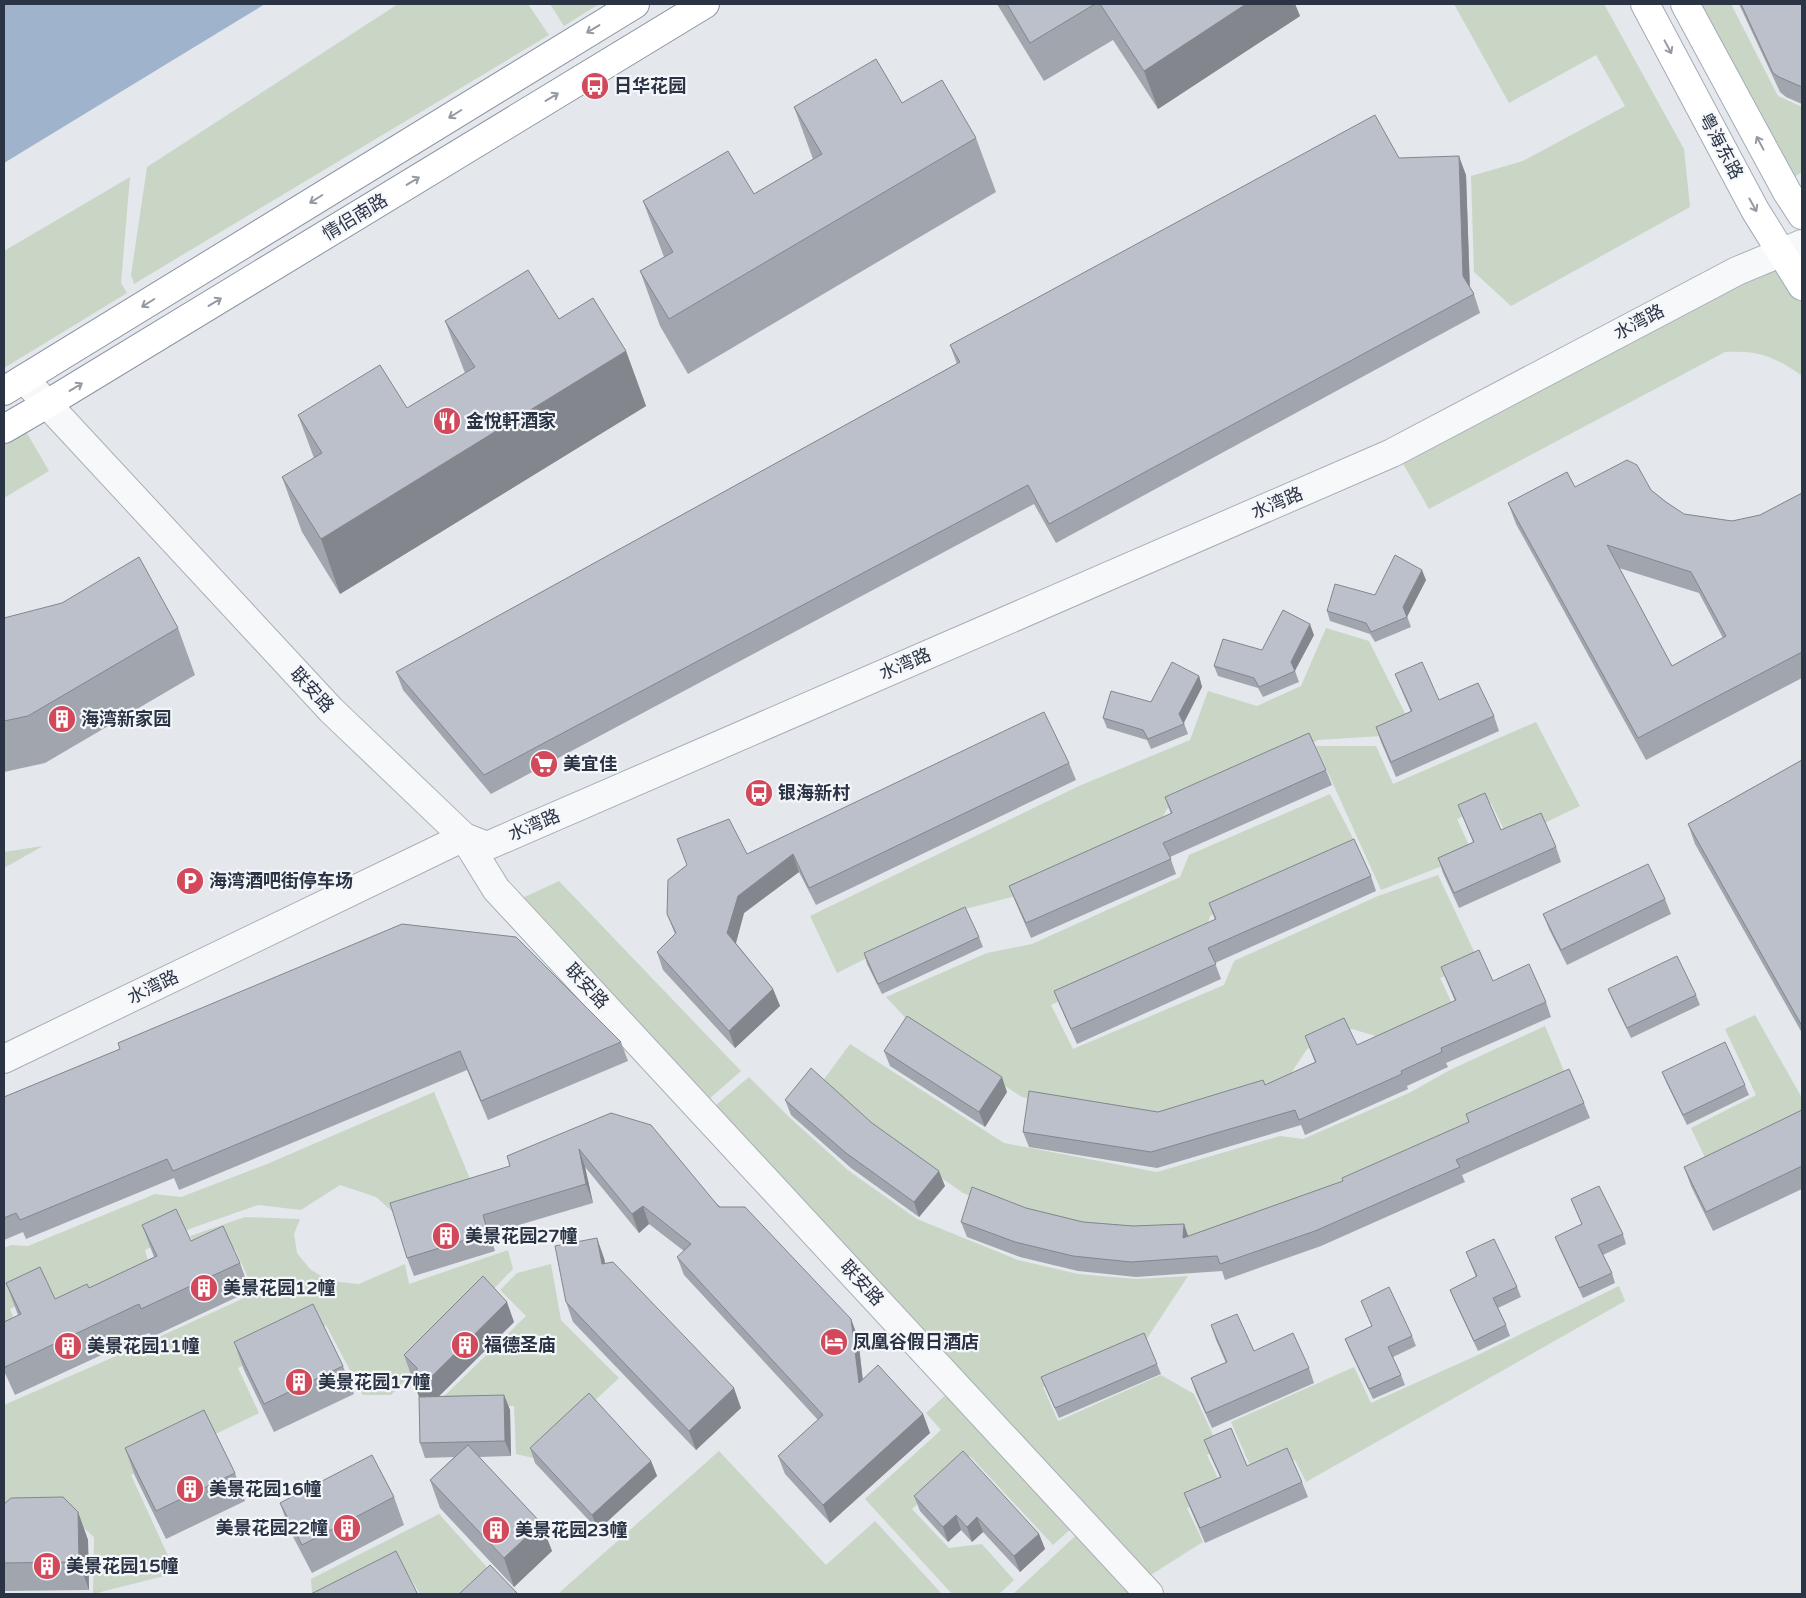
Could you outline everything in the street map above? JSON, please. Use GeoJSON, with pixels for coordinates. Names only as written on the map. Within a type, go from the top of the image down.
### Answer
{"type":"FeatureCollection","features":[{"type":"Feature","properties":{"kind":"main road","name":"情侣南路"},"geometry":{"type":"LineString","coordinates":[[14,385],[635,4]]}},
{"type":"Feature","properties":{"kind":"main road","name":"情侣南路"},"geometry":{"type":"LineString","coordinates":[[4,429],[705,4]]}},
{"type":"Feature","properties":{"kind":"main road","name":"粤海东路"},"geometry":{"type":"LineString","coordinates":[[1645,4],[1755,210],[1792,249],[1802,286]]}},
{"type":"Feature","properties":{"kind":"main road","name":"粤海东路"},"geometry":{"type":"LineString","coordinates":[[1685,4],[1787,192],[1802,215]]}},
{"type":"Feature","properties":{"kind":"street","name":"水湾路"},"geometry":{"type":"LineString","coordinates":[[4,1059],[464,838],[487,846],[1392,453],[1737,271],[1792,249]]}},
{"type":"Feature","properties":{"kind":"street","name":"联安路"},"geometry":{"type":"LineString","coordinates":[[14,385],[48,404],[331,710],[464,838],[496,889],[1149,1594]]}},
{"type":"Feature","properties":{"kind":"green space"},"geometry":{"type":"Polygon","coordinates":[[[398,4],[528,4],[549,35],[134,284],[131,275],[147,167],[398,4]]]}},
{"type":"Feature","properties":{"kind":"green space"},"geometry":{"type":"Polygon","coordinates":[[[550,4],[599,4],[564,26],[550,4]]]}},
{"type":"Feature","properties":{"kind":"green space"},"geometry":{"type":"Polygon","coordinates":[[[1454,4],[1604,4],[1684,149],[1690,207],[1511,306],[1474,272],[1471,176],[1523,161],[1625,106],[1596,55],[1509,103],[1454,4]]]}},
{"type":"Feature","properties":{"kind":"green space"},"geometry":{"type":"Polygon","coordinates":[[[1690,4],[1731,4],[1778,96],[1802,107],[1802,172],[1786,182],[1690,4]]]}},
{"type":"Feature","properties":{"kind":"green space"},"geometry":{"type":"Polygon","coordinates":[[[130,177],[121,283],[127,293],[4,368],[4,251],[130,177]]]}},
{"type":"Feature","properties":{"kind":"green space"},"geometry":{"type":"Polygon","coordinates":[[[1778,263],[1802,298],[1802,377],[1782,363],[1757,353],[1725,352],[1429,509],[1398,455],[1778,263]]]}},
{"type":"Feature","properties":{"kind":"green space"},"geometry":{"type":"Polygon","coordinates":[[[24,428],[49,471],[4,498],[4,439],[24,428]]]}},
{"type":"Feature","properties":{"kind":"green space"},"geometry":{"type":"Polygon","coordinates":[[[1326,628],[1369,641],[1410,723],[1382,736],[1318,740],[1167,809],[1156,831],[1012,897],[965,909],[837,973],[810,916],[1079,786],[1190,740],[1208,691],[1257,706],[1301,686],[1326,628]]]}},
{"type":"Feature","properties":{"kind":"green space"},"geometry":{"type":"Polygon","coordinates":[[[1536,722],[1580,806],[1509,840],[1491,803],[1457,819],[1473,854],[1381,890],[1316,746],[1376,746],[1393,784],[1536,722]]]}},
{"type":"Feature","properties":{"kind":"green space"},"geometry":{"type":"Polygon","coordinates":[[[1330,794],[1357,846],[1210,916],[1205,935],[1051,1005],[1073,1049],[1224,985],[1234,961],[1378,896],[1438,875],[1479,962],[1440,978],[1456,1012],[1392,1041],[1352,1029],[1307,1049],[1280,1090],[1157,1122],[1022,1097],[912,1025],[886,997],[987,953],[1032,944],[1180,877],[1189,855],[1330,794]]]}},
{"type":"Feature","properties":{"kind":"green space"},"geometry":{"type":"Polygon","coordinates":[[[43,846],[4,868],[4,852],[43,846]]]}},
{"type":"Feature","properties":{"kind":"green space"},"geometry":{"type":"Polygon","coordinates":[[[559,881],[741,1071],[708,1100],[516,901],[559,881]]]}},
{"type":"Feature","properties":{"kind":"green space"},"geometry":{"type":"Polygon","coordinates":[[[1755,1015],[1802,1098],[1802,1122],[1710,1168],[1691,1128],[1756,1095],[1725,1029],[1755,1015]]]}},
{"type":"Feature","properties":{"kind":"green space"},"geometry":{"type":"Polygon","coordinates":[[[1545,1026],[1567,1078],[1447,1140],[1213,1239],[1032,1218],[963,1193],[878,1133],[822,1082],[850,1044],[1004,1143],[1157,1172],[1280,1136],[1303,1139],[1409,1093],[1450,1070],[1545,1026]]]}},
{"type":"Feature","properties":{"kind":"green space"},"geometry":{"type":"Polygon","coordinates":[[[749,1077],[789,1117],[849,1171],[917,1219],[1018,1260],[1078,1274],[1136,1279],[1188,1276],[1146,1340],[1043,1387],[1058,1421],[1161,1375],[1194,1394],[1219,1448],[1207,1455],[1224,1491],[1187,1508],[1203,1542],[1141,1581],[709,1111],[749,1077]]]}},
{"type":"Feature","properties":{"kind":"green space"},"geometry":{"type":"Polygon","coordinates":[[[434,1092],[473,1186],[394,1213],[376,1197],[340,1185],[301,1210],[258,1205],[192,1228],[145,1250],[154,1282],[67,1320],[50,1291],[10,1309],[22,1340],[4,1349],[4,1248],[11,1245],[28,1246],[155,1194],[181,1197],[267,1164],[434,1092]]]}},
{"type":"Feature","properties":{"kind":"green space"},"geometry":{"type":"Polygon","coordinates":[[[245,1217],[300,1219],[294,1234],[297,1253],[310,1269],[329,1281],[359,1284],[405,1264],[409,1284],[508,1250],[513,1269],[391,1395],[363,1395],[326,1325],[238,1368],[259,1413],[131,1475],[176,1573],[93,1594],[94,1537],[77,1522],[4,1537],[4,1405],[255,1293],[235,1249],[204,1263],[190,1236],[245,1217]]]}},
{"type":"Feature","properties":{"kind":"green space"},"geometry":{"type":"Polygon","coordinates":[[[551,1264],[561,1320],[619,1378],[533,1458],[516,1454],[514,1406],[435,1405],[526,1316],[500,1290],[517,1273],[551,1264]]]}},
{"type":"Feature","properties":{"kind":"green space"},"geometry":{"type":"Polygon","coordinates":[[[1619,1286],[1625,1301],[1306,1482],[1295,1460],[1255,1477],[1231,1422],[1354,1367],[1371,1403],[1480,1354],[1619,1286]]]}},
{"type":"Feature","properties":{"kind":"green space"},"geometry":{"type":"Polygon","coordinates":[[[950,1391],[1074,1526],[1053,1545],[970,1456],[912,1509],[949,1548],[982,1544],[1014,1580],[999,1594],[952,1594],[865,1499],[941,1430],[926,1413],[950,1391]]]}},
{"type":"Feature","properties":{"kind":"green space"},"geometry":{"type":"Polygon","coordinates":[[[719,1451],[826,1565],[875,1521],[942,1594],[559,1594],[719,1451]]]}},
{"type":"Feature","properties":{"kind":"green space"},"geometry":{"type":"Polygon","coordinates":[[[439,1514],[502,1584],[491,1594],[420,1594],[408,1574],[368,1594],[312,1594],[311,1579],[439,1514]]]}},
{"type":"Feature","properties":{"kind":"green space"},"geometry":{"type":"Polygon","coordinates":[[[1085,1527],[1148,1594],[1013,1594],[1085,1527]]]}},
{"type":"Feature","properties":{"kind":"water"},"geometry":{"type":"Polygon","coordinates":[[[4,4],[265,4],[4,163],[4,4]]]}},
{"type":"Feature","properties":{"kind":"building"},"geometry":{"type":"Polygon","coordinates":[[[1007,4],[1095,4],[1030,43],[1007,4]]]}},
{"type":"Feature","properties":{"kind":"building"},"geometry":{"type":"Polygon","coordinates":[[[1100,4],[1246,4],[1144,71],[1100,4]]]}},
{"type":"Feature","properties":{"kind":"building"},"geometry":{"type":"Polygon","coordinates":[[[1741,4],[1802,4],[1802,87],[1773,73],[1741,4]]]}},
{"type":"Feature","properties":{"kind":"building"},"geometry":{"type":"Polygon","coordinates":[[[876,59],[902,103],[942,80],[976,138],[669,319],[640,271],[673,252],[643,201],[728,151],[754,194],[822,154],[794,107],[876,59]]]}},
{"type":"Feature","properties":{"kind":"building"},"geometry":{"type":"Polygon","coordinates":[[[1375,115],[1399,158],[1459,156],[1463,276],[1474,294],[1049,524],[1028,485],[484,775],[396,672],[960,362],[950,345],[1375,115]]]}},
{"type":"Feature","properties":{"kind":"building"},"geometry":{"type":"Polygon","coordinates":[[[528,270],[559,319],[593,298],[626,351],[321,539],[282,477],[322,453],[298,415],[380,365],[407,408],[475,367],[445,321],[528,270]]]}},
{"type":"Feature","properties":{"kind":"building"},"geometry":{"type":"Polygon","coordinates":[[[1627,460],[1637,465],[1651,490],[1684,514],[1732,521],[1760,515],[1802,493],[1802,652],[1638,738],[1508,503],[1567,472],[1575,487],[1627,460]],[[1607,545],[1672,666],[1726,636],[1691,572],[1607,545]]]}},
{"type":"Feature","properties":{"kind":"building"},"geometry":{"type":"Polygon","coordinates":[[[1395,555],[1422,570],[1403,607],[1407,617],[1371,632],[1366,623],[1327,611],[1335,584],[1375,595],[1395,555]]]}},
{"type":"Feature","properties":{"kind":"building"},"geometry":{"type":"Polygon","coordinates":[[[139,557],[178,628],[28,716],[4,721],[4,618],[62,603],[139,557]]]}},
{"type":"Feature","properties":{"kind":"building"},"geometry":{"type":"Polygon","coordinates":[[[1283,610],[1310,624],[1291,662],[1295,671],[1259,687],[1254,678],[1214,666],[1223,639],[1262,650],[1283,610]]]}},
{"type":"Feature","properties":{"kind":"building"},"geometry":{"type":"Polygon","coordinates":[[[1172,662],[1199,676],[1179,714],[1184,724],[1148,739],[1143,730],[1103,718],[1111,691],[1151,702],[1172,662]]]}},
{"type":"Feature","properties":{"kind":"building"},"geometry":{"type":"Polygon","coordinates":[[[1422,662],[1439,700],[1478,683],[1494,716],[1391,762],[1376,727],[1412,711],[1395,674],[1422,662]]]}},
{"type":"Feature","properties":{"kind":"building"},"geometry":{"type":"Polygon","coordinates":[[[1044,712],[1069,763],[809,888],[793,854],[738,896],[727,933],[773,989],[729,1031],[657,952],[676,933],[667,914],[668,880],[687,865],[677,839],[729,819],[747,854],[1044,712]]]}},
{"type":"Feature","properties":{"kind":"building"},"geometry":{"type":"Polygon","coordinates":[[[1309,733],[1326,770],[1163,843],[1171,859],[1026,923],[1009,886],[1172,813],[1165,797],[1309,733]]]}},
{"type":"Feature","properties":{"kind":"building"},"geometry":{"type":"Polygon","coordinates":[[[1802,760],[1802,1026],[1688,824],[1802,760]]]}},
{"type":"Feature","properties":{"kind":"building"},"geometry":{"type":"Polygon","coordinates":[[[1485,793],[1501,830],[1541,813],[1556,847],[1454,893],[1438,858],[1474,842],[1458,805],[1485,793]]]}},
{"type":"Feature","properties":{"kind":"building"},"geometry":{"type":"Polygon","coordinates":[[[1354,839],[1371,876],[1208,948],[1216,964],[1071,1029],[1054,991],[1216,919],[1209,903],[1354,839]]]}},
{"type":"Feature","properties":{"kind":"building"},"geometry":{"type":"Polygon","coordinates":[[[1648,864],[1665,899],[1561,950],[1543,914],[1648,864]]]}},
{"type":"Feature","properties":{"kind":"building"},"geometry":{"type":"Polygon","coordinates":[[[965,907],[979,937],[878,984],[864,953],[965,907]]]}},
{"type":"Feature","properties":{"kind":"building"},"geometry":{"type":"Polygon","coordinates":[[[402,924],[516,937],[621,1042],[481,1101],[460,1051],[173,1171],[167,1159],[20,1220],[16,1213],[4,1218],[4,1097],[120,1049],[118,1043],[402,924]]]}},
{"type":"Feature","properties":{"kind":"building"},"geometry":{"type":"Polygon","coordinates":[[[1479,950],[1493,981],[1529,964],[1546,1002],[1441,1048],[1442,1052],[1401,1071],[1402,1074],[1299,1120],[1295,1110],[1151,1152],[1023,1132],[1029,1091],[1158,1112],[1263,1080],[1265,1085],[1316,1062],[1305,1036],[1344,1018],[1357,1045],[1456,1000],[1441,967],[1479,950]]]}},
{"type":"Feature","properties":{"kind":"building"},"geometry":{"type":"Polygon","coordinates":[[[1677,956],[1696,995],[1627,1028],[1608,989],[1677,956]]]}},
{"type":"Feature","properties":{"kind":"building"},"geometry":{"type":"Polygon","coordinates":[[[907,1016],[1002,1077],[979,1112],[884,1051],[907,1016]]]}},
{"type":"Feature","properties":{"kind":"building"},"geometry":{"type":"Polygon","coordinates":[[[1725,1042],[1745,1085],[1683,1115],[1662,1072],[1725,1042]]]}},
{"type":"Feature","properties":{"kind":"building"},"geometry":{"type":"Polygon","coordinates":[[[811,1068],[872,1123],[939,1171],[914,1202],[846,1153],[785,1100],[811,1068]]]}},
{"type":"Feature","properties":{"kind":"building"},"geometry":{"type":"Polygon","coordinates":[[[1569,1069],[1584,1103],[1456,1160],[1460,1167],[1315,1231],[1220,1264],[1217,1256],[1131,1262],[1073,1256],[1015,1242],[961,1222],[972,1187],[1026,1208],[1083,1222],[1133,1226],[1184,1224],[1183,1238],[1343,1181],[1342,1178],[1469,1122],[1466,1114],[1569,1069]]]}},
{"type":"Feature","properties":{"kind":"building"},"geometry":{"type":"Polygon","coordinates":[[[1802,1110],[1802,1166],[1706,1212],[1684,1167],[1802,1110]]]}},
{"type":"Feature","properties":{"kind":"building"},"geometry":{"type":"Polygon","coordinates":[[[611,1113],[651,1125],[719,1207],[745,1207],[851,1319],[859,1383],[878,1365],[923,1414],[823,1505],[778,1456],[823,1415],[677,1257],[691,1244],[643,1206],[632,1214],[579,1149],[586,1184],[483,1215],[488,1233],[407,1258],[390,1203],[510,1166],[507,1156],[611,1113]]]}},
{"type":"Feature","properties":{"kind":"building"},"geometry":{"type":"Polygon","coordinates":[[[1599,1186],[1623,1234],[1598,1245],[1612,1273],[1579,1288],[1555,1237],[1582,1224],[1571,1199],[1599,1186]]]}},
{"type":"Feature","properties":{"kind":"building"},"geometry":{"type":"Polygon","coordinates":[[[176,1209],[191,1241],[223,1226],[240,1263],[141,1309],[139,1304],[5,1367],[4,1322],[21,1314],[6,1283],[40,1267],[55,1299],[87,1284],[89,1288],[157,1256],[142,1225],[176,1209]]]}},
{"type":"Feature","properties":{"kind":"building"},"geometry":{"type":"Polygon","coordinates":[[[597,1238],[602,1264],[613,1262],[734,1388],[689,1431],[566,1302],[555,1246],[597,1238]]]}},
{"type":"Feature","properties":{"kind":"building"},"geometry":{"type":"Polygon","coordinates":[[[1494,1239],[1517,1287],[1493,1298],[1506,1325],[1474,1341],[1450,1290],[1477,1276],[1466,1252],[1494,1239]]]}},
{"type":"Feature","properties":{"kind":"building"},"geometry":{"type":"Polygon","coordinates":[[[483,1276],[507,1302],[417,1391],[417,1368],[404,1355],[483,1276]]]}},
{"type":"Feature","properties":{"kind":"building"},"geometry":{"type":"Polygon","coordinates":[[[1389,1287],[1412,1336],[1388,1347],[1401,1375],[1369,1389],[1345,1339],[1372,1326],[1361,1301],[1389,1287]]]}},
{"type":"Feature","properties":{"kind":"building"},"geometry":{"type":"Polygon","coordinates":[[[313,1304],[343,1366],[264,1404],[234,1342],[313,1304]]]}},
{"type":"Feature","properties":{"kind":"building"},"geometry":{"type":"Polygon","coordinates":[[[1237,1314],[1254,1351],[1293,1333],[1309,1368],[1206,1413],[1191,1378],[1227,1362],[1211,1325],[1237,1314]]]}},
{"type":"Feature","properties":{"kind":"building"},"geometry":{"type":"Polygon","coordinates":[[[1144,1333],[1157,1364],[1055,1408],[1041,1377],[1144,1333]]]}},
{"type":"Feature","properties":{"kind":"building"},"geometry":{"type":"Polygon","coordinates":[[[589,1393],[651,1461],[592,1515],[530,1448],[589,1393]]]}},
{"type":"Feature","properties":{"kind":"building"},"geometry":{"type":"Polygon","coordinates":[[[504,1395],[505,1441],[420,1443],[419,1397],[504,1395]]]}},
{"type":"Feature","properties":{"kind":"building"},"geometry":{"type":"Polygon","coordinates":[[[204,1410],[235,1473],[156,1511],[125,1448],[204,1410]]]}},
{"type":"Feature","properties":{"kind":"building"},"geometry":{"type":"Polygon","coordinates":[[[1231,1428],[1247,1466],[1287,1448],[1302,1482],[1200,1528],[1184,1493],[1221,1477],[1204,1440],[1231,1428]]]}},
{"type":"Feature","properties":{"kind":"building"},"geometry":{"type":"Polygon","coordinates":[[[468,1445],[541,1523],[504,1558],[430,1480],[468,1445]]]}},
{"type":"Feature","properties":{"kind":"building"},"geometry":{"type":"Polygon","coordinates":[[[963,1451],[1039,1534],[1014,1556],[977,1517],[967,1527],[956,1515],[943,1527],[914,1496],[963,1451]]]}},
{"type":"Feature","properties":{"kind":"building"},"geometry":{"type":"Polygon","coordinates":[[[372,1455],[394,1497],[302,1545],[280,1503],[372,1455]]]}},
{"type":"Feature","properties":{"kind":"building"},"geometry":{"type":"Polygon","coordinates":[[[63,1497],[78,1512],[79,1562],[4,1563],[4,1504],[11,1498],[63,1497]]]}},
{"type":"Feature","properties":{"kind":"building"},"geometry":{"type":"Polygon","coordinates":[[[396,1551],[417,1593],[311,1594],[396,1551]]]}},
{"type":"Feature","properties":{"kind":"building"},"geometry":{"type":"Polygon","coordinates":[[[490,1565],[518,1594],[459,1594],[490,1565]]]}},
{"type":"Feature","properties":{"kind":"place","name":"日华花园"},"geometry":{"type":"Point","coordinates":[595,86]}},
{"type":"Feature","properties":{"kind":"place","name":"金悅軒酒家"},"geometry":{"type":"Point","coordinates":[447,421]}},
{"type":"Feature","properties":{"kind":"place","name":"海湾新家园"},"geometry":{"type":"Point","coordinates":[62,719]}},
{"type":"Feature","properties":{"kind":"place","name":"美宜佳"},"geometry":{"type":"Point","coordinates":[544,764]}},
{"type":"Feature","properties":{"kind":"place","name":"银海新村"},"geometry":{"type":"Point","coordinates":[759,793]}},
{"type":"Feature","properties":{"kind":"place","name":"海湾酒吧街停车场"},"geometry":{"type":"Point","coordinates":[190,881]}},
{"type":"Feature","properties":{"kind":"place","name":"美景花园27幢"},"geometry":{"type":"Point","coordinates":[446,1236]}},
{"type":"Feature","properties":{"kind":"place","name":"美景花园12幢"},"geometry":{"type":"Point","coordinates":[204,1288]}},
{"type":"Feature","properties":{"kind":"place","name":"凤凰谷假日酒店"},"geometry":{"type":"Point","coordinates":[834,1342]}},
{"type":"Feature","properties":{"kind":"place","name":"福德圣庙"},"geometry":{"type":"Point","coordinates":[465,1345]}},
{"type":"Feature","properties":{"kind":"place","name":"美景花园11幢"},"geometry":{"type":"Point","coordinates":[68,1346]}},
{"type":"Feature","properties":{"kind":"place","name":"美景花园17幢"},"geometry":{"type":"Point","coordinates":[299,1382]}},
{"type":"Feature","properties":{"kind":"place","name":"美景花园16幢"},"geometry":{"type":"Point","coordinates":[190,1489]}},
{"type":"Feature","properties":{"kind":"place","name":"美景花园22幢"},"geometry":{"type":"Point","coordinates":[347,1528]}},
{"type":"Feature","properties":{"kind":"place","name":"美景花园23幢"},"geometry":{"type":"Point","coordinates":[496,1530]}},
{"type":"Feature","properties":{"kind":"place","name":"美景花园15幢"},"geometry":{"type":"Point","coordinates":[47,1566]}}]}
